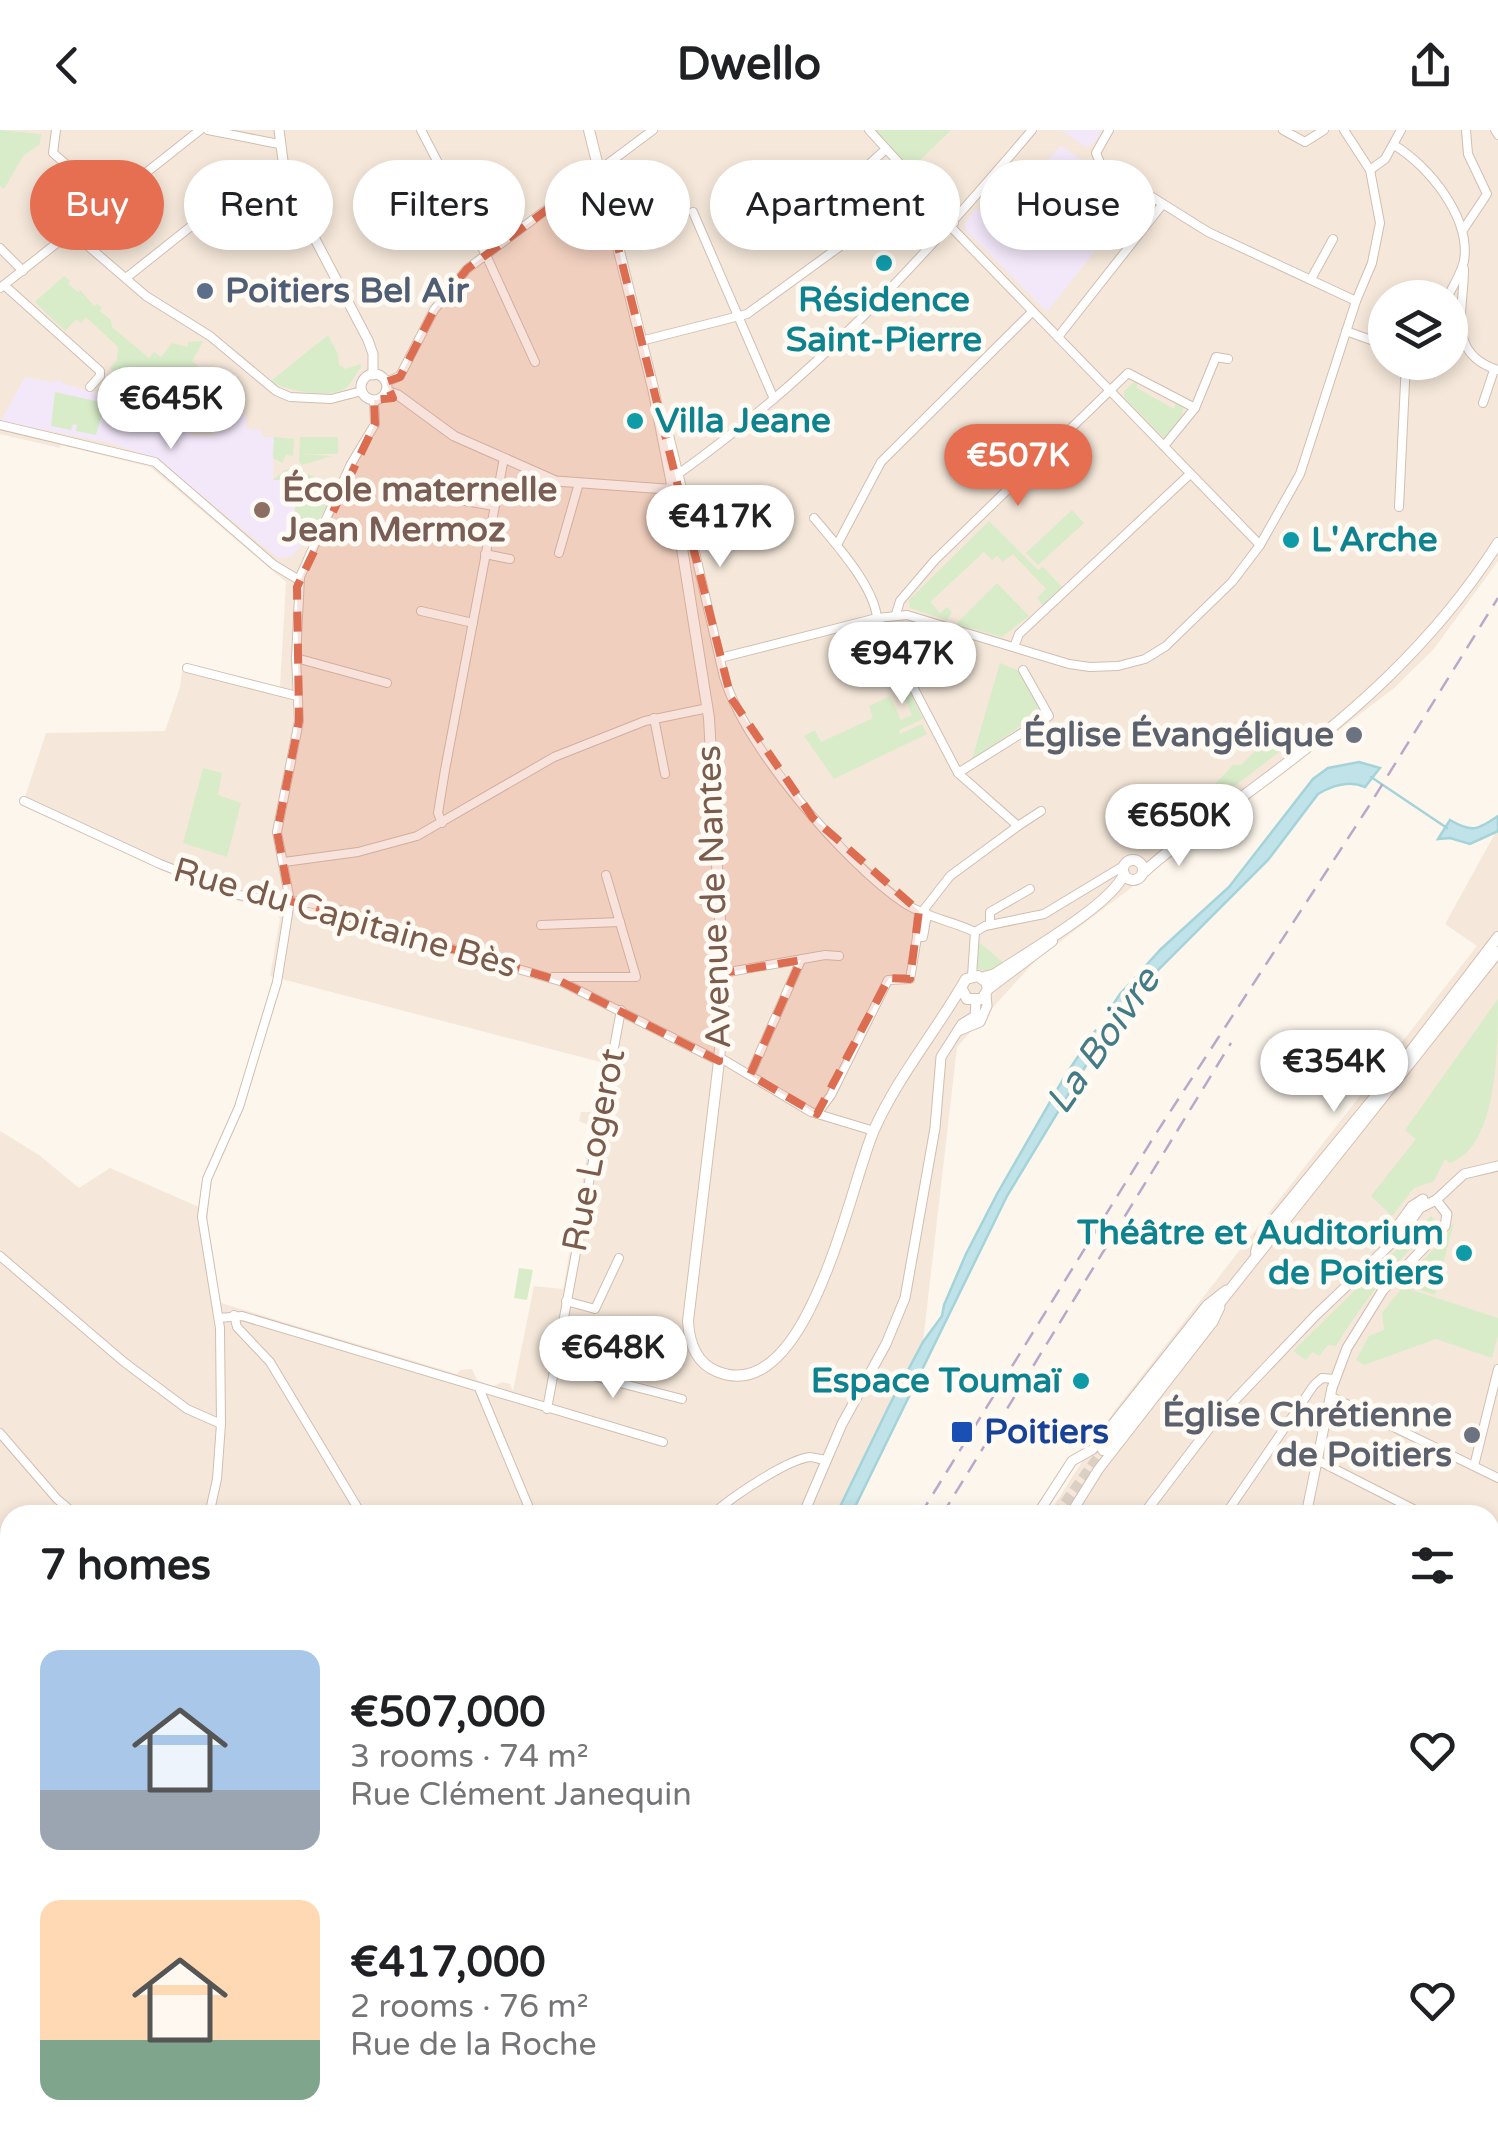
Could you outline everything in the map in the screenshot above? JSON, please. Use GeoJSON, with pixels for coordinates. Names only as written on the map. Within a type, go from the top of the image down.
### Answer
{"type":"FeatureCollection","features":[{"type":"Feature","properties":{"kind":"main road","name":"Avenue de Nantes"},"geometry":{"type":"LineString","coordinates":[[589,130],[596,160]]}},
{"type":"Feature","properties":{"kind":"main road","name":"Avenue de Nantes"},"geometry":{"type":"LineString","coordinates":[[619,250],[676,483],[676,508],[708,708],[723,972],[719,1059],[688,1320],[689,1338],[696,1353],[712,1370],[730,1375],[754,1372],[779,1355],[797,1334],[816,1297],[874,1131],[963,982],[995,974],[1071,923],[1289,762],[1378,689],[1453,608],[1498,544]]}},
{"type":"Feature","properties":{"kind":"main road","name":"Avenue de Nantes"},"geometry":{"type":"LineString","coordinates":[[1106,897],[1128,866],[1188,835]]}},
{"type":"Feature","properties":{"kind":"main road"},"geometry":{"type":"LineString","coordinates":[[1142,865],[1139,876],[1128,866],[1142,865]]}},
{"type":"Feature","properties":{"kind":"main road","name":"Avenue de Nantes"},"geometry":{"type":"LineString","coordinates":[[941,1021],[1042,951],[1071,923]]}},
{"type":"Feature","properties":{"kind":"main road"},"geometry":{"type":"LineString","coordinates":[[1256,1254],[1260,1238],[1498,938]]}},
{"type":"Feature","properties":{"kind":"main road"},"geometry":{"type":"LineString","coordinates":[[1103,1450],[1498,952]]}},
{"type":"Feature","properties":{"kind":"main road"},"geometry":{"type":"LineString","coordinates":[[977,977],[980,996]]}},
{"type":"Feature","properties":{"kind":"main road"},"geometry":{"type":"LineString","coordinates":[[962,989],[980,996]]}},
{"type":"Feature","properties":{"kind":"street"},"geometry":{"type":"LineString","coordinates":[[56,130],[53,154],[60,160]]}},
{"type":"Feature","properties":{"kind":"street"},"geometry":{"type":"LineString","coordinates":[[162,160],[200,130]]}},
{"type":"Feature","properties":{"kind":"street"},"geometry":{"type":"LineString","coordinates":[[208,130],[279,144]]}},
{"type":"Feature","properties":{"kind":"street"},"geometry":{"type":"LineString","coordinates":[[280,130],[283,160]]}},
{"type":"Feature","properties":{"kind":"street"},"geometry":{"type":"LineString","coordinates":[[421,130],[486,255],[535,362]]}},
{"type":"Feature","properties":{"kind":"street"},"geometry":{"type":"LineString","coordinates":[[613,160],[653,130]]}},
{"type":"Feature","properties":{"kind":"street"},"geometry":{"type":"LineString","coordinates":[[869,130],[895,160]]}},
{"type":"Feature","properties":{"kind":"street"},"geometry":{"type":"LineString","coordinates":[[960,216],[1032,130]]}},
{"type":"Feature","properties":{"kind":"street"},"geometry":{"type":"LineString","coordinates":[[1108,130],[1096,156],[1102,166],[1162,205],[1256,257],[1356,301]]}},
{"type":"Feature","properties":{"kind":"street"},"geometry":{"type":"LineString","coordinates":[[1284,130],[1306,142],[1324,130]]}},
{"type":"Feature","properties":{"kind":"street"},"geometry":{"type":"LineString","coordinates":[[720,658],[896,614],[1090,667],[1118,666],[1145,659],[1166,646],[1232,582],[1260,546],[1300,474],[1372,263],[1380,224],[1370,170],[1344,130]]}},
{"type":"Feature","properties":{"kind":"street"},"geometry":{"type":"LineString","coordinates":[[1370,170],[1394,145],[1401,130]]}},
{"type":"Feature","properties":{"kind":"street"},"geometry":{"type":"LineString","coordinates":[[1463,230],[1486,194],[1468,154],[1466,130]]}},
{"type":"Feature","properties":{"kind":"street"},"geometry":{"type":"LineString","coordinates":[[1394,145],[1430,178],[1463,230],[1462,336],[1473,358],[1496,370],[1483,403]]}},
{"type":"Feature","properties":{"kind":"street"},"geometry":{"type":"LineString","coordinates":[[874,160],[886,149]]}},
{"type":"Feature","properties":{"kind":"street"},"geometry":{"type":"LineString","coordinates":[[1058,337],[1162,205]]}},
{"type":"Feature","properties":{"kind":"street"},"geometry":{"type":"LineString","coordinates":[[211,1505],[221,1424],[218,1318],[202,1217],[206,1178],[239,1107],[277,982],[290,901],[277,832],[299,722],[299,580],[351,464],[375,424],[374,400],[400,376],[434,310],[468,269],[545,211]]}},
{"type":"Feature","properties":{"kind":"street"},"geometry":{"type":"LineString","coordinates":[[692,212],[774,399]]}},
{"type":"Feature","properties":{"kind":"street"},"geometry":{"type":"LineString","coordinates":[[126,278],[184,232]]}},
{"type":"Feature","properties":{"kind":"street"},"geometry":{"type":"LineString","coordinates":[[960,235],[1260,546]]}},
{"type":"Feature","properties":{"kind":"street"},"geometry":{"type":"LineString","coordinates":[[1311,279],[1333,240]]}},
{"type":"Feature","properties":{"kind":"street"},"geometry":{"type":"LineString","coordinates":[[0,248],[23,270]]}},
{"type":"Feature","properties":{"kind":"street"},"geometry":{"type":"LineString","coordinates":[[49,250],[2,286],[100,371],[90,387]]}},
{"type":"Feature","properties":{"kind":"street"},"geometry":{"type":"LineString","coordinates":[[94,250],[146,296],[222,346],[276,391],[331,399],[362,391]]}},
{"type":"Feature","properties":{"kind":"street"},"geometry":{"type":"LineString","coordinates":[[321,250],[368,340],[373,375],[454,436],[556,481],[676,483],[847,335],[929,250]]}},
{"type":"Feature","properties":{"kind":"street"},"geometry":{"type":"LineString","coordinates":[[641,341],[747,314],[835,250]]}},
{"type":"Feature","properties":{"kind":"street"},"geometry":{"type":"LineString","coordinates":[[1456,280],[1464,263]]}},
{"type":"Feature","properties":{"kind":"street"},"geometry":{"type":"LineString","coordinates":[[837,544],[881,462],[1032,312]]}},
{"type":"Feature","properties":{"kind":"street"},"geometry":{"type":"LineString","coordinates":[[1346,332],[1368,339]]}},
{"type":"Feature","properties":{"kind":"street"},"geometry":{"type":"LineString","coordinates":[[1164,446],[1195,408],[1216,357],[1228,359]]}},
{"type":"Feature","properties":{"kind":"street"},"geometry":{"type":"LineString","coordinates":[[896,614],[900,601],[935,560],[1128,373],[1195,408]]}},
{"type":"Feature","properties":{"kind":"street"},"geometry":{"type":"LineString","coordinates":[[362,391],[365,379],[373,375]]}},
{"type":"Feature","properties":{"kind":"street"},"geometry":{"type":"LineString","coordinates":[[1399,507],[1405,380]]}},
{"type":"Feature","properties":{"kind":"street"},"geometry":{"type":"LineString","coordinates":[[362,391],[374,400]]}},
{"type":"Feature","properties":{"kind":"street"},"geometry":{"type":"LineString","coordinates":[[0,425],[155,462],[274,565],[299,580]]}},
{"type":"Feature","properties":{"kind":"street"},"geometry":{"type":"LineString","coordinates":[[442,824],[438,813],[504,458]]}},
{"type":"Feature","properties":{"kind":"street"},"geometry":{"type":"LineString","coordinates":[[1014,647],[1019,634],[1189,474]]}},
{"type":"Feature","properties":{"kind":"street"},"geometry":{"type":"LineString","coordinates":[[559,552],[578,483]]}},
{"type":"Feature","properties":{"kind":"street"},"geometry":{"type":"LineString","coordinates":[[676,483],[735,705],[805,809],[894,895],[923,912],[975,932],[1044,914],[1128,866]]}},
{"type":"Feature","properties":{"kind":"street"},"geometry":{"type":"LineString","coordinates":[[442,497],[494,506]]}},
{"type":"Feature","properties":{"kind":"street"},"geometry":{"type":"LineString","coordinates":[[814,518],[837,544],[876,606],[877,618],[958,773],[1018,826]]}},
{"type":"Feature","properties":{"kind":"street"},"geometry":{"type":"LineString","coordinates":[[485,554],[510,559]]}},
{"type":"Feature","properties":{"kind":"street"},"geometry":{"type":"LineString","coordinates":[[422,611],[473,623]]}},
{"type":"Feature","properties":{"kind":"street"},"geometry":{"type":"LineString","coordinates":[[296,658],[387,683]]}},
{"type":"Feature","properties":{"kind":"street"},"geometry":{"type":"LineString","coordinates":[[187,668],[298,696]]}},
{"type":"Feature","properties":{"kind":"street"},"geometry":{"type":"LineString","coordinates":[[958,773],[1049,716],[1023,670]]}},
{"type":"Feature","properties":{"kind":"street"},"geometry":{"type":"LineString","coordinates":[[284,862],[312,860],[417,836],[554,756],[654,718],[708,708]]}},
{"type":"Feature","properties":{"kind":"street"},"geometry":{"type":"LineString","coordinates":[[654,718],[665,774]]}},
{"type":"Feature","properties":{"kind":"street","name":"Rue du Capitaine Bès"},"geometry":{"type":"LineString","coordinates":[[24,801],[160,864],[239,895],[344,911],[549,978],[719,1059],[816,1114],[874,1131]]}},
{"type":"Feature","properties":{"kind":"street"},"geometry":{"type":"LineString","coordinates":[[816,1114],[831,1096],[888,980],[910,979],[917,937],[924,937],[923,912],[942,882],[1041,811]]}},
{"type":"Feature","properties":{"kind":"street"},"geometry":{"type":"LineString","coordinates":[[549,978],[636,977],[606,875]]}},
{"type":"Feature","properties":{"kind":"street"},"geometry":{"type":"LineString","coordinates":[[990,925],[990,912],[1030,889]]}},
{"type":"Feature","properties":{"kind":"street"},"geometry":{"type":"LineString","coordinates":[[541,925],[620,922]]}},
{"type":"Feature","properties":{"kind":"street"},"geometry":{"type":"LineString","coordinates":[[975,932],[977,977]]}},
{"type":"Feature","properties":{"kind":"street"},"geometry":{"type":"LineString","coordinates":[[723,972],[839,956]]}},
{"type":"Feature","properties":{"kind":"street"},"geometry":{"type":"LineString","coordinates":[[750,1075],[801,960]]}},
{"type":"Feature","properties":{"kind":"street"},"geometry":{"type":"LineString","coordinates":[[807,1505],[906,1298],[935,1128],[941,1057],[955,1032],[976,1016],[980,996]]}},
{"type":"Feature","properties":{"kind":"street","name":"Rue Logerot"},"geometry":{"type":"LineString","coordinates":[[547,1409],[621,1010]]}},
{"type":"Feature","properties":{"kind":"street"},"geometry":{"type":"LineString","coordinates":[[1436,1200],[1464,1174],[1498,1166]]}},
{"type":"Feature","properties":{"kind":"street"},"geometry":{"type":"LineString","coordinates":[[1151,1505],[1213,1423],[1377,1254],[1412,1206],[1424,1198],[1436,1200],[1446,1210],[1445,1226],[1400,1272],[1359,1325],[1334,1379],[1308,1505]]}},
{"type":"Feature","properties":{"kind":"street"},"geometry":{"type":"LineString","coordinates":[[0,1256],[142,1375],[187,1409],[221,1424]]}},
{"type":"Feature","properties":{"kind":"street"},"geometry":{"type":"LineString","coordinates":[[566,1301],[596,1309],[619,1258]]}},
{"type":"Feature","properties":{"kind":"street"},"geometry":{"type":"LineString","coordinates":[[1043,1505],[1072,1460],[1086,1456],[1206,1305],[1228,1289]]}},
{"type":"Feature","properties":{"kind":"street"},"geometry":{"type":"LineString","coordinates":[[1076,1505],[1098,1470],[1213,1322],[1228,1289]]}},
{"type":"Feature","properties":{"kind":"street"},"geometry":{"type":"LineString","coordinates":[[218,1318],[234,1316],[663,1442]]}},
{"type":"Feature","properties":{"kind":"street"},"geometry":{"type":"LineString","coordinates":[[234,1316],[236,1327],[270,1362],[356,1505]]}},
{"type":"Feature","properties":{"kind":"street"},"geometry":{"type":"LineString","coordinates":[[554,1366],[682,1399]]}},
{"type":"Feature","properties":{"kind":"street"},"geometry":{"type":"LineString","coordinates":[[1474,1466],[1498,1369]]}},
{"type":"Feature","properties":{"kind":"street"},"geometry":{"type":"LineString","coordinates":[[1232,1505],[1314,1385],[1322,1378],[1334,1379]]}},
{"type":"Feature","properties":{"kind":"street"},"geometry":{"type":"LineString","coordinates":[[479,1388],[528,1505]]}},
{"type":"Feature","properties":{"kind":"street"},"geometry":{"type":"LineString","coordinates":[[1330,1396],[1498,1478]]}},
{"type":"Feature","properties":{"kind":"street"},"geometry":{"type":"LineString","coordinates":[[0,1433],[65,1505]]}},
{"type":"Feature","properties":{"kind":"street"},"geometry":{"type":"LineString","coordinates":[[1086,1456],[1098,1470]]}},
{"type":"Feature","properties":{"kind":"street"},"geometry":{"type":"LineString","coordinates":[[723,1505],[736,1493],[809,1457],[826,1460]]}},
{"type":"Feature","properties":{"kind":"street"},"geometry":{"type":"LineString","coordinates":[[1316,1460],[1405,1505]]}},
{"type":"Feature","properties":{"kind":"highlighted area"},"geometry":{"type":"Polygon","coordinates":[[[599,171],[731,698],[813,818],[919,911],[910,979],[889,978],[817,1114],[750,1075],[801,960],[723,973],[719,1061],[560,981],[290,901],[277,832],[299,721],[297,587],[375,424],[374,400],[393,398],[386,382],[400,377],[434,310],[467,269],[599,171]]]}},
{"type":"Feature","properties":{"kind":"shaded area"},"geometry":{"type":"Polygon","coordinates":[[[0,130],[1498,130],[1498,561],[1433,650],[1393,689],[1036,960],[957,1047],[923,1342],[841,1505],[0,1505],[0,1131],[39,1155],[79,1188],[110,1168],[208,1211],[207,1226],[221,1303],[457,1374],[472,1369],[477,1380],[493,1386],[510,1384],[513,1391],[534,1286],[563,1289],[591,1133],[588,1125],[579,1121],[581,1112],[591,1112],[596,1106],[604,1063],[270,976],[280,919],[274,908],[209,891],[22,806],[46,733],[165,731],[180,687],[183,664],[280,686],[286,582],[150,467],[61,445],[60,448],[0,434],[0,130]]]}},
{"type":"Feature","properties":{"kind":"shaded area"},"geometry":{"type":"Polygon","coordinates":[[[1061,130],[1102,130],[1086,147],[1061,130]]]}},
{"type":"Feature","properties":{"kind":"shaded area"},"geometry":{"type":"Polygon","coordinates":[[[1061,146],[1082,160],[1048,160],[1061,146]]]}},
{"type":"Feature","properties":{"kind":"shaded area"},"geometry":{"type":"Polygon","coordinates":[[[976,208],[980,211],[980,244],[964,224],[976,208]]]}},
{"type":"Feature","properties":{"kind":"shaded area"},"geometry":{"type":"Polygon","coordinates":[[[986,250],[1095,250],[1047,312],[986,250]]]}},
{"type":"Feature","properties":{"kind":"shaded area"},"geometry":{"type":"Polygon","coordinates":[[[25,377],[59,380],[110,397],[132,399],[132,394],[147,394],[148,400],[191,400],[191,435],[214,435],[215,429],[231,429],[231,414],[246,415],[246,429],[262,430],[262,437],[274,437],[273,479],[300,480],[294,522],[305,522],[304,531],[310,535],[292,556],[278,558],[156,458],[110,443],[1,421],[25,377]]]}},
{"type":"Feature","properties":{"kind":"shaded area"},"geometry":{"type":"Polygon","coordinates":[[[1498,828],[1498,1505],[1054,1505],[1115,1410],[1477,946],[1445,924],[1498,828]]]}},
{"type":"Feature","properties":{"kind":"green space"},"geometry":{"type":"Polygon","coordinates":[[[0,130],[41,134],[40,144],[23,156],[4,189],[0,186],[0,130]]]}},
{"type":"Feature","properties":{"kind":"green space"},"geometry":{"type":"Polygon","coordinates":[[[875,130],[951,130],[920,160],[901,160],[875,130]]]}},
{"type":"Feature","properties":{"kind":"green space"},"geometry":{"type":"Polygon","coordinates":[[[64,276],[94,306],[102,308],[100,311],[111,320],[112,327],[149,358],[154,352],[161,357],[172,343],[188,347],[188,342],[203,341],[192,361],[213,379],[191,400],[147,400],[146,394],[132,394],[132,399],[110,400],[102,393],[116,373],[110,368],[117,360],[118,347],[86,317],[81,323],[76,319],[65,331],[35,302],[64,276]]]}},
{"type":"Feature","properties":{"kind":"green space"},"geometry":{"type":"Polygon","coordinates":[[[328,335],[339,365],[346,369],[360,364],[346,388],[330,393],[308,392],[271,381],[328,335]]]}},
{"type":"Feature","properties":{"kind":"green space"},"geometry":{"type":"Polygon","coordinates":[[[1137,380],[1137,388],[1174,409],[1176,402],[1183,408],[1182,416],[1164,438],[1124,397],[1124,391],[1137,380]]]}},
{"type":"Feature","properties":{"kind":"green space"},"geometry":{"type":"Polygon","coordinates":[[[55,392],[105,403],[96,435],[76,431],[77,425],[73,424],[71,430],[51,426],[55,392]]]}},
{"type":"Feature","properties":{"kind":"green space"},"geometry":{"type":"Polygon","coordinates":[[[274,437],[294,439],[293,456],[286,455],[282,463],[273,458],[274,437]]]}},
{"type":"Feature","properties":{"kind":"green space"},"geometry":{"type":"Polygon","coordinates":[[[300,437],[338,437],[338,454],[303,454],[332,456],[302,465],[300,437]]]}},
{"type":"Feature","properties":{"kind":"green space"},"geometry":{"type":"Polygon","coordinates":[[[293,469],[313,476],[328,496],[310,535],[304,531],[304,522],[293,522],[300,480],[273,480],[293,469]]]}},
{"type":"Feature","properties":{"kind":"green space"},"geometry":{"type":"Polygon","coordinates":[[[1072,510],[1084,523],[1038,565],[1026,553],[1072,510]]]}},
{"type":"Feature","properties":{"kind":"green space"},"geometry":{"type":"Polygon","coordinates":[[[989,521],[1038,570],[1043,567],[1063,588],[1043,605],[1037,598],[1046,589],[1013,554],[1003,562],[997,556],[992,560],[984,552],[930,602],[940,613],[947,607],[952,612],[947,620],[910,608],[909,600],[989,521]]]}},
{"type":"Feature","properties":{"kind":"green space"},"geometry":{"type":"Polygon","coordinates":[[[997,583],[1029,616],[1002,637],[956,624],[997,583]]]}},
{"type":"Feature","properties":{"kind":"green space"},"geometry":{"type":"Polygon","coordinates":[[[1000,663],[1022,672],[1042,707],[1040,713],[972,759],[1000,663]]]}},
{"type":"Feature","properties":{"kind":"green space"},"geometry":{"type":"Polygon","coordinates":[[[908,688],[923,719],[899,730],[900,734],[922,724],[927,734],[834,779],[804,736],[815,730],[821,742],[873,718],[869,706],[890,696],[901,720],[912,715],[902,691],[908,688]]]}},
{"type":"Feature","properties":{"kind":"green space"},"geometry":{"type":"Polygon","coordinates":[[[1281,737],[1287,746],[1193,818],[1186,807],[1204,796],[1233,765],[1241,765],[1256,750],[1281,737]]]}},
{"type":"Feature","properties":{"kind":"green space"},"geometry":{"type":"Polygon","coordinates":[[[203,768],[222,773],[218,795],[241,803],[227,857],[183,843],[203,768]]]}},
{"type":"Feature","properties":{"kind":"green space"},"geometry":{"type":"Polygon","coordinates":[[[978,943],[1004,963],[986,971],[977,969],[978,943]]]}},
{"type":"Feature","properties":{"kind":"green space"},"geometry":{"type":"Polygon","coordinates":[[[1498,999],[1492,1093],[1478,1138],[1466,1153],[1450,1163],[1445,1159],[1434,1181],[1414,1188],[1392,1216],[1371,1196],[1416,1139],[1405,1130],[1498,999]]]}},
{"type":"Feature","properties":{"kind":"green space"},"geometry":{"type":"Polygon","coordinates":[[[1431,1216],[1435,1225],[1381,1282],[1336,1346],[1328,1345],[1319,1356],[1312,1352],[1306,1360],[1293,1351],[1431,1216]]]}},
{"type":"Feature","properties":{"kind":"green space"},"geometry":{"type":"Polygon","coordinates":[[[1454,1222],[1435,1295],[1400,1283],[1444,1239],[1454,1222]]]}},
{"type":"Feature","properties":{"kind":"green space"},"geometry":{"type":"Polygon","coordinates":[[[519,1268],[533,1270],[527,1300],[514,1298],[519,1268]]]}},
{"type":"Feature","properties":{"kind":"green space"},"geometry":{"type":"Polygon","coordinates":[[[1403,1287],[1498,1318],[1492,1358],[1436,1339],[1364,1365],[1356,1360],[1369,1336],[1384,1330],[1382,1313],[1403,1287]]]}},
{"type":"Feature","properties":{"kind":"water","name":"La Boivre"},"geometry":{"type":"Polygon","coordinates":[[[1359,762],[1380,768],[1365,787],[1341,784],[1318,794],[1268,860],[1150,978],[1099,1044],[1007,1196],[856,1505],[841,1505],[923,1342],[942,1316],[966,1254],[997,1194],[1065,1076],[1120,994],[1161,949],[1229,887],[1313,779],[1328,768],[1359,762]]]}},
{"type":"Feature","properties":{"kind":"water"},"geometry":{"type":"Polygon","coordinates":[[[1498,816],[1498,831],[1470,844],[1438,839],[1450,820],[1475,828],[1498,816]]]}},
{"type":"Feature","properties":{"kind":"pier"},"geometry":{"type":"Polygon","coordinates":[[[1102,1012],[1120,1023],[1109,1038],[1092,1027],[1102,1012]]]}},
{"type":"Feature","properties":{"kind":"waterway","name":"La Boivre"},"geometry":{"type":"LineString","coordinates":[[1371,777],[1447,828]]}},
{"type":"Feature","properties":{"kind":"tunnel"},"geometry":{"type":"LineString","coordinates":[[1063,1505],[1103,1450]]}},
{"type":"Feature","properties":{"kind":"railway"},"geometry":{"type":"LineString","coordinates":[[926,1505],[1155,1135],[1367,809],[1498,598]]}},
{"type":"Feature","properties":{"kind":"railway"},"geometry":{"type":"LineString","coordinates":[[948,1505],[1231,1043]]}},
{"type":"Feature","properties":{"kind":"place","name":"Résidence Saint-Pierre"},"geometry":{"type":"Point","coordinates":[884,263]}},
{"type":"Feature","properties":{"kind":"place","name":"Poitiers Bel Air"},"geometry":{"type":"Point","coordinates":[205,291]}},
{"type":"Feature","properties":{"kind":"place","name":"Villa Jeane"},"geometry":{"type":"Point","coordinates":[635,421]}},
{"type":"Feature","properties":{"kind":"place","name":"École maternelle Jean Mermoz"},"geometry":{"type":"Point","coordinates":[262,510]}},
{"type":"Feature","properties":{"kind":"place","name":"L'Arche"},"geometry":{"type":"Point","coordinates":[1291,540]}},
{"type":"Feature","properties":{"kind":"place","name":"Église Évangélique"},"geometry":{"type":"Point","coordinates":[1354,735]}},
{"type":"Feature","properties":{"kind":"place","name":"Théâtre et Auditorium de Poitiers"},"geometry":{"type":"Point","coordinates":[1464,1253]}},
{"type":"Feature","properties":{"kind":"place","name":"Espace Toumaï"},"geometry":{"type":"Point","coordinates":[1081,1381]}},
{"type":"Feature","properties":{"kind":"place","name":"Poitiers"},"geometry":{"type":"Point","coordinates":[962,1432]}},
{"type":"Feature","properties":{"kind":"place","name":"Église Chrétienne de Poitiers"},"geometry":{"type":"Point","coordinates":[1472,1435]}}]}
